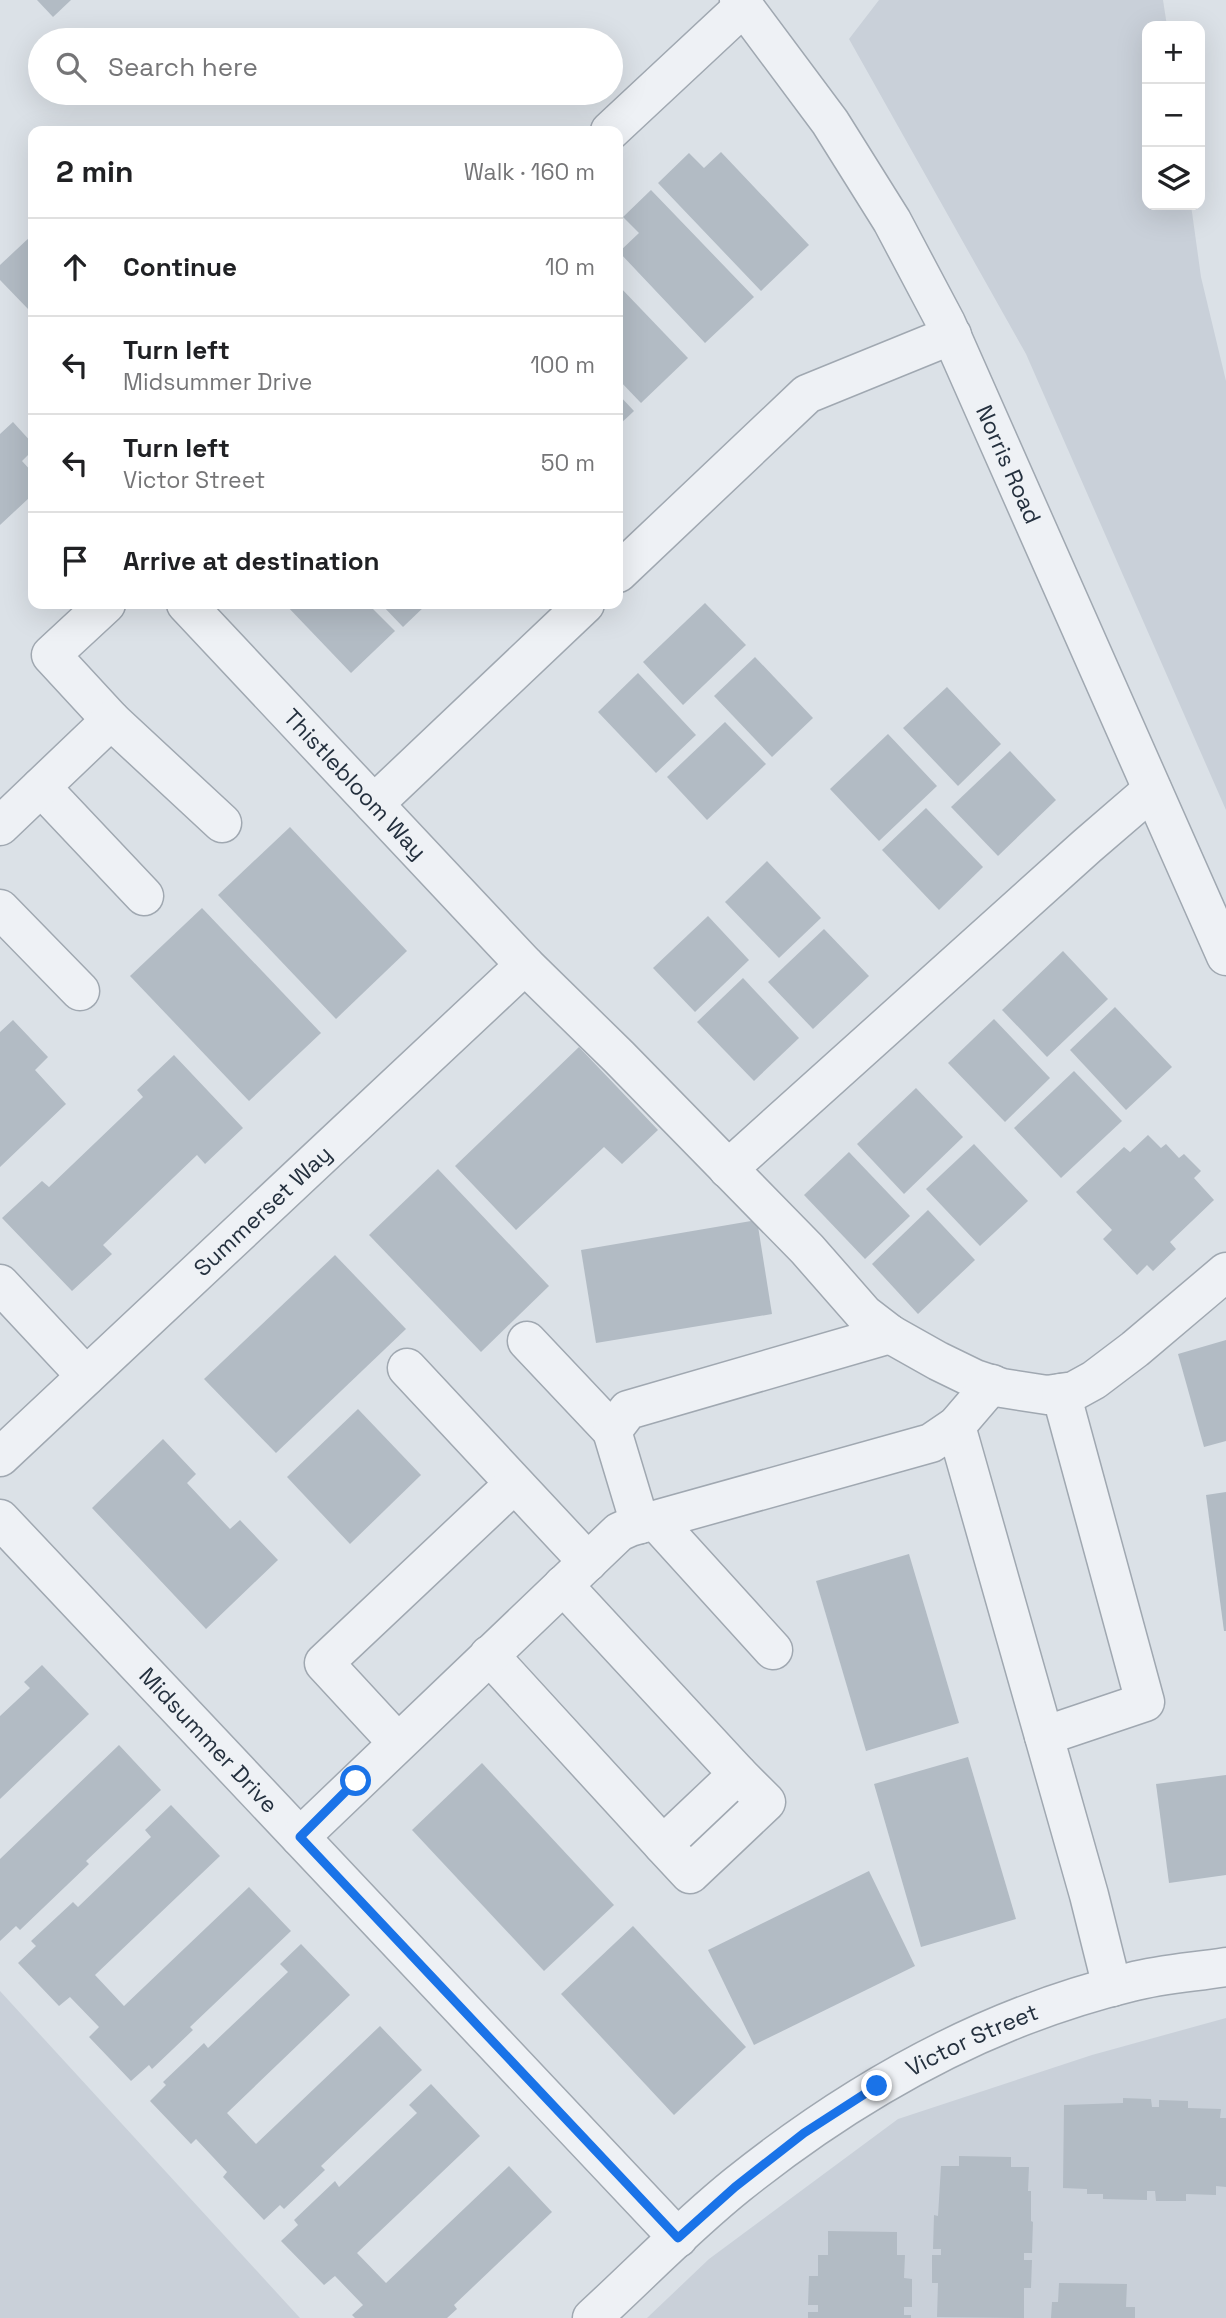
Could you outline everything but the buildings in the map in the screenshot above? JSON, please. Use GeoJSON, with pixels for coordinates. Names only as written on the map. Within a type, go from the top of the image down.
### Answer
{"type":"FeatureCollection","features":[{"type":"Feature","properties":{"kind":"street"},"geometry":{"type":"LineString","coordinates":[[615,126],[741,3]]}},
{"type":"Feature","properties":{"kind":"street","name":"Norris Road"},"geometry":{"type":"LineString","coordinates":[[741,3],[830,122],[892,220],[952,335],[1152,790],[1211,882],[1226,956]]}},
{"type":"Feature","properties":{"kind":"street"},"geometry":{"type":"LineString","coordinates":[[623,568],[807,394],[952,335]]}},
{"type":"Feature","properties":{"kind":"street"},"geometry":{"type":"LineString","coordinates":[[101,609],[51,655],[111,720],[222,823]]}},
{"type":"Feature","properties":{"kind":"street","name":"Thistlebloom Way"},"geometry":{"type":"LineString","coordinates":[[191,609],[525,965],[564,1001],[807,1249],[864,1314],[890,1334],[938,1361],[992,1384],[1037,1394],[1061,1393]]}},
{"type":"Feature","properties":{"kind":"street"},"geometry":{"type":"LineString","coordinates":[[374,804],[580,609]]}},
{"type":"Feature","properties":{"kind":"street"},"geometry":{"type":"LineString","coordinates":[[4,815],[41,787],[111,720]]}},
{"type":"Feature","properties":{"kind":"street"},"geometry":{"type":"LineString","coordinates":[[41,787],[144,896]]}},
{"type":"Feature","properties":{"kind":"street"},"geometry":{"type":"LineString","coordinates":[[728,1169],[1152,790]]}},
{"type":"Feature","properties":{"kind":"street"},"geometry":{"type":"LineString","coordinates":[[0,909],[80,991]]}},
{"type":"Feature","properties":{"kind":"street","name":"Summerset Way"},"geometry":{"type":"LineString","coordinates":[[0,1457],[525,965]]}},
{"type":"Feature","properties":{"kind":"street"},"geometry":{"type":"LineString","coordinates":[[1044,1736],[1145,1702],[1061,1393],[1074,1391],[1094,1381],[1226,1272]]}},
{"type":"Feature","properties":{"kind":"street"},"geometry":{"type":"LineString","coordinates":[[0,1284],[86,1376]]}},
{"type":"Feature","properties":{"kind":"street"},"geometry":{"type":"LineString","coordinates":[[612,1431],[628,1410],[890,1334]]}},
{"type":"Feature","properties":{"kind":"street"},"geometry":{"type":"LineString","coordinates":[[527,1341],[612,1431],[647,1522],[773,1650]]}},
{"type":"Feature","properties":{"kind":"street"},"geometry":{"type":"LineString","coordinates":[[407,1368],[514,1484],[575,1574],[738,1774],[663,1845],[489,1655]]}},
{"type":"Feature","properties":{"kind":"street"},"geometry":{"type":"LineString","coordinates":[[300,1837],[619,1532],[931,1443],[956,1426],[992,1384]]}},
{"type":"Feature","properties":{"kind":"street"},"geometry":{"type":"LineString","coordinates":[[956,1426],[1090,1895],[1112,1987]]}},
{"type":"Feature","properties":{"kind":"street"},"geometry":{"type":"LineString","coordinates":[[397,1742],[324,1663],[514,1484]]}},
{"type":"Feature","properties":{"kind":"street","name":"Midsummer Drive"},"geometry":{"type":"LineString","coordinates":[[0,1519],[678,2238]]}},
{"type":"Feature","properties":{"kind":"street","name":"Victor Street"},"geometry":{"type":"LineString","coordinates":[[592,2318],[735,2187],[804,2133],[877,2086],[970,2039],[1051,2006],[1133,1981],[1226,1967]]}},
{"type":"Feature","properties":{"kind":"shaded area"},"geometry":{"type":"Polygon","coordinates":[[[879,0],[1163,0],[1166,21],[1142,21],[1142,210],[1192,210],[1201,277],[1226,381],[1226,810],[1026,354],[849,39],[879,0]]]}},
{"type":"Feature","properties":{"kind":"shaded area"},"geometry":{"type":"Polygon","coordinates":[[[0,1991],[300,2318],[0,2318],[0,1991]]]}},
{"type":"Feature","properties":{"kind":"shaded area"},"geometry":{"type":"Polygon","coordinates":[[[1226,2018],[1226,2318],[647,2318],[709,2259],[898,2119],[1092,2055],[1226,2018]]]}},
{"type":"Feature","properties":{"kind":"route"},"geometry":{"type":"LineString","coordinates":[[356,1781],[300,1837],[678,2238],[735,2187],[804,2133],[877,2086]]}}]}
